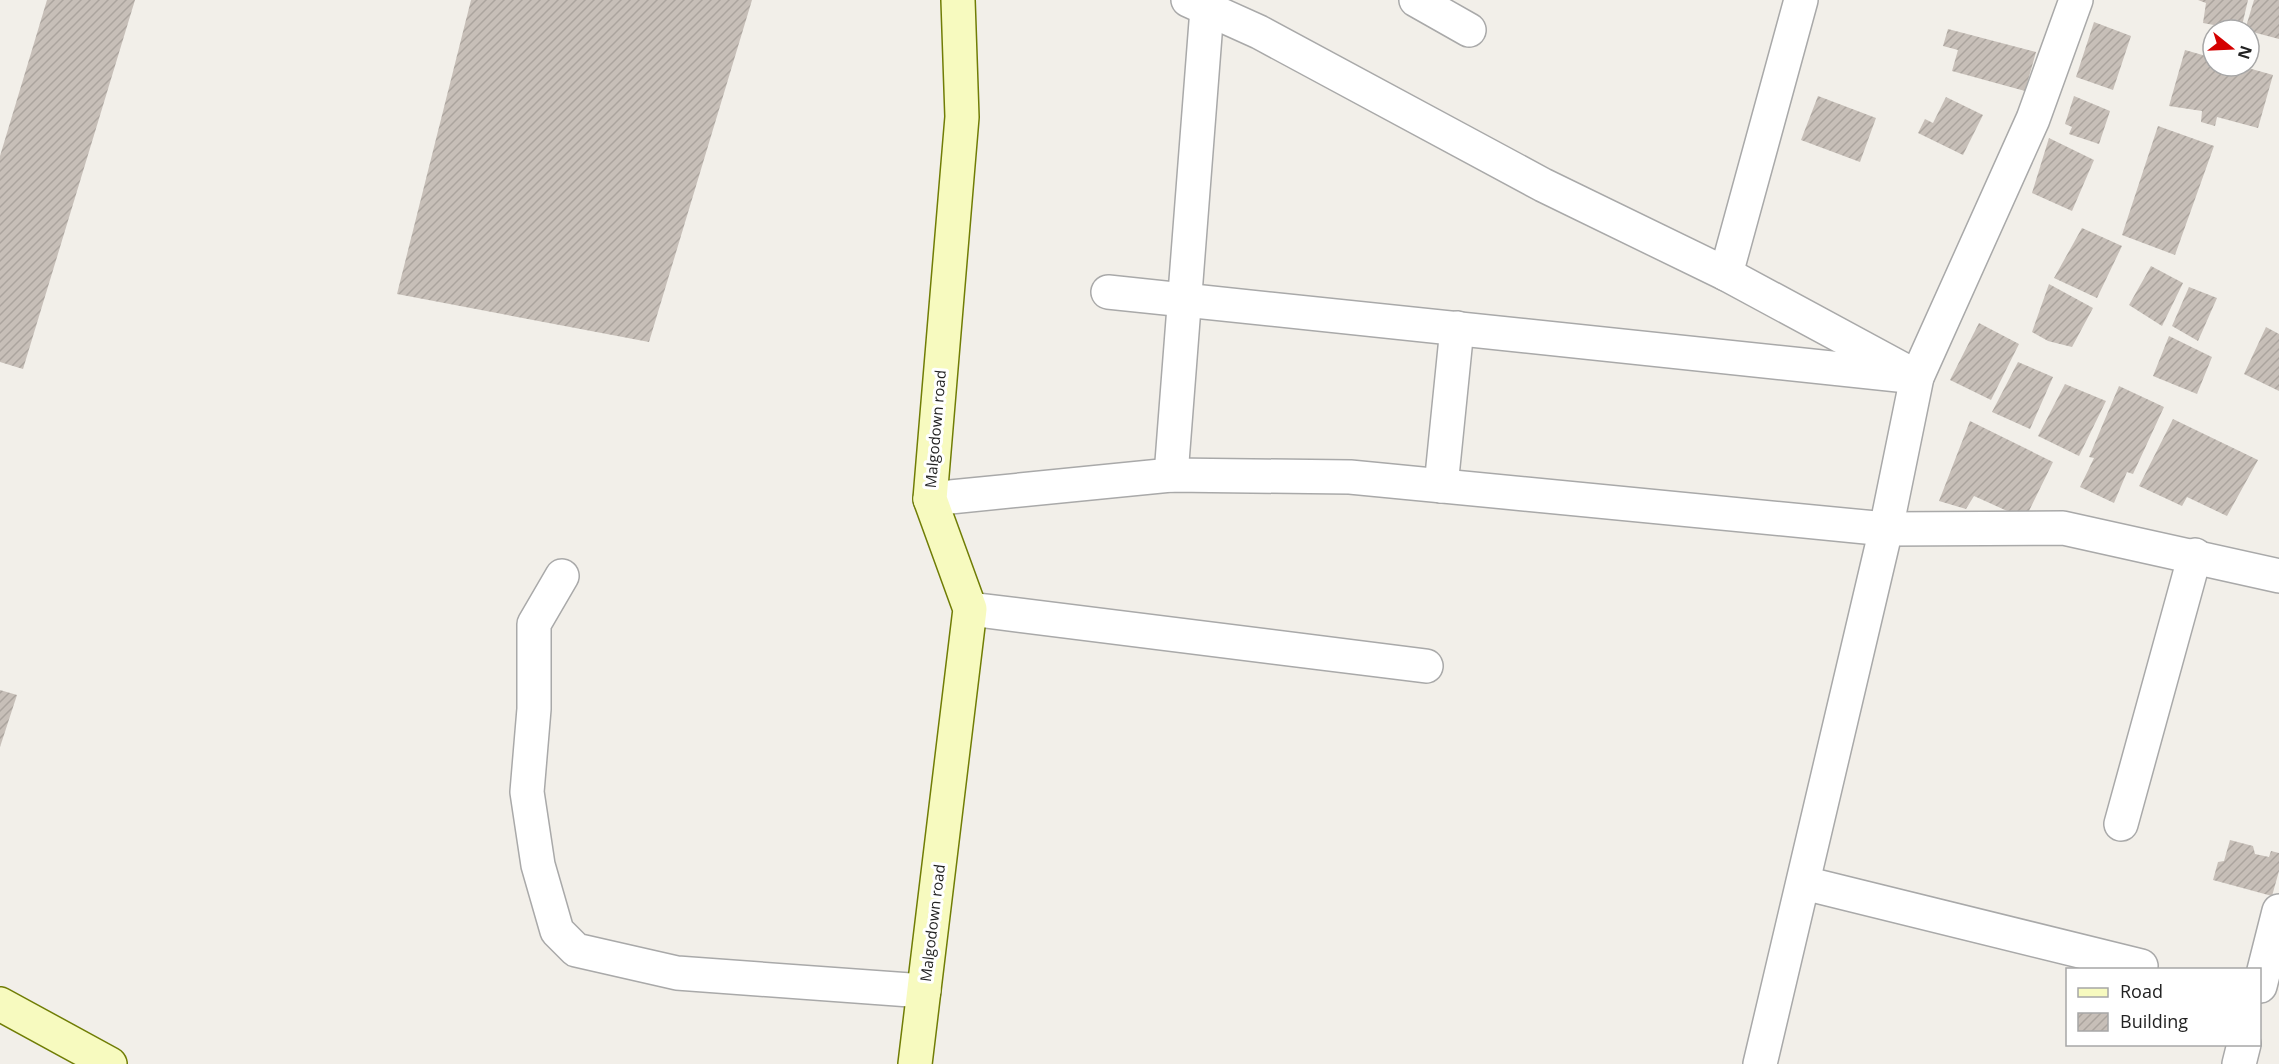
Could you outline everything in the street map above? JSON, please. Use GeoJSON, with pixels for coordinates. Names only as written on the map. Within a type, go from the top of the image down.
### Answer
{"type":"FeatureCollection","features":[{"type":"Feature","properties":{"kind":"street","name":"Malgodown road"},"geometry":{"type":"LineString","coordinates":[[915,1064],[970,609],[930,499],[962,117],[958,0]]}},
{"type":"Feature","properties":{"kind":"street"},"geometry":{"type":"LineString","coordinates":[[1416,0],[1469,30]]}},
{"type":"Feature","properties":{"kind":"street"},"geometry":{"type":"LineString","coordinates":[[1726,274],[1801,0]]}},
{"type":"Feature","properties":{"kind":"street"},"geometry":{"type":"LineString","coordinates":[[1760,1064],[1886,529],[1917,377],[2033,119],[2076,0]]}},
{"type":"Feature","properties":{"kind":"street"},"geometry":{"type":"LineString","coordinates":[[1171,475],[1185,300],[1198,4],[1259,32],[1543,185],[1726,274],[1917,377]]}},
{"type":"Feature","properties":{"kind":"street"},"geometry":{"type":"LineString","coordinates":[[1108,292],[1917,377]]}},
{"type":"Feature","properties":{"kind":"street"},"geometry":{"type":"LineString","coordinates":[[1441,486],[1457,328]]}},
{"type":"Feature","properties":{"kind":"street"},"geometry":{"type":"LineString","coordinates":[[930,499],[1171,475],[1350,477],[1886,529],[2063,528],[2195,555],[2279,576]]}},
{"type":"Feature","properties":{"kind":"street"},"geometry":{"type":"LineString","coordinates":[[2121,824],[2195,555]]}},
{"type":"Feature","properties":{"kind":"street"},"geometry":{"type":"LineString","coordinates":[[562,576],[534,624],[534,709],[527,792],[538,865],[557,931],[576,950],[677,973],[924,991]]}},
{"type":"Feature","properties":{"kind":"street"},"geometry":{"type":"LineString","coordinates":[[970,609],[1426,666]]}},
{"type":"Feature","properties":{"kind":"street"},"geometry":{"type":"LineString","coordinates":[[1804,883],[2141,966]]}},
{"type":"Feature","properties":{"kind":"street"},"geometry":{"type":"LineString","coordinates":[[2261,978],[2279,910]]}},
{"type":"Feature","properties":{"kind":"street"},"geometry":{"type":"LineString","coordinates":[[0,1004],[110,1064]]}},
{"type":"Feature","properties":{"kind":"street"},"geometry":{"type":"LineString","coordinates":[[2239,1064],[2244,1046]]}},
{"type":"Feature","properties":{"kind":"building"},"geometry":{"type":"Polygon","coordinates":[[[47,0],[135,0],[23,369],[0,362],[0,156],[47,0]]]}},
{"type":"Feature","properties":{"kind":"building"},"geometry":{"type":"Polygon","coordinates":[[[471,0],[752,0],[649,342],[397,294],[471,0]]]}},
{"type":"Feature","properties":{"kind":"building"},"geometry":{"type":"Polygon","coordinates":[[[2198,0],[2248,0],[2244,18],[2204,18],[2206,3],[2198,0]]]}},
{"type":"Feature","properties":{"kind":"building"},"geometry":{"type":"Polygon","coordinates":[[[2254,0],[2279,0],[2279,39],[2261,34],[2261,18],[2249,18],[2254,0]]]}},
{"type":"Feature","properties":{"kind":"building"},"geometry":{"type":"Polygon","coordinates":[[[2094,22],[2131,36],[2113,90],[2076,77],[2094,22]]]}},
{"type":"Feature","properties":{"kind":"building"},"geometry":{"type":"Polygon","coordinates":[[[1948,29],[2036,52],[2025,91],[1952,71],[1958,50],[1943,46],[1948,29]]]}},
{"type":"Feature","properties":{"kind":"building"},"geometry":{"type":"Polygon","coordinates":[[[2185,50],[2201,55],[2201,78],[2261,78],[2261,72],[2273,75],[2258,128],[2217,117],[2215,126],[2201,122],[2202,111],[2169,106],[2185,50]]]}},
{"type":"Feature","properties":{"kind":"building"},"geometry":{"type":"Polygon","coordinates":[[[1818,96],[1876,118],[1860,162],[1801,140],[1818,96]]]}},
{"type":"Feature","properties":{"kind":"building"},"geometry":{"type":"Polygon","coordinates":[[[2074,96],[2110,111],[2099,144],[2069,134],[2072,127],[2065,124],[2074,96]]]}},
{"type":"Feature","properties":{"kind":"building"},"geometry":{"type":"Polygon","coordinates":[[[1946,97],[1983,115],[1963,155],[1918,133],[1925,119],[1933,123],[1946,97]]]}},
{"type":"Feature","properties":{"kind":"building"},"geometry":{"type":"Polygon","coordinates":[[[2158,126],[2214,146],[2175,255],[2122,235],[2158,126]]]}},
{"type":"Feature","properties":{"kind":"building"},"geometry":{"type":"Polygon","coordinates":[[[2049,138],[2094,160],[2072,211],[2032,193],[2049,138]]]}},
{"type":"Feature","properties":{"kind":"building"},"geometry":{"type":"Polygon","coordinates":[[[2082,228],[2122,246],[2097,298],[2054,278],[2082,228]]]}},
{"type":"Feature","properties":{"kind":"building"},"geometry":{"type":"Polygon","coordinates":[[[2151,266],[2183,283],[2162,326],[2129,305],[2151,266]]]}},
{"type":"Feature","properties":{"kind":"building"},"geometry":{"type":"Polygon","coordinates":[[[2049,284],[2093,308],[2072,347],[2048,341],[2032,332],[2049,284]]]}},
{"type":"Feature","properties":{"kind":"building"},"geometry":{"type":"Polygon","coordinates":[[[2189,287],[2217,298],[2198,341],[2172,326],[2189,287]]]}},
{"type":"Feature","properties":{"kind":"building"},"geometry":{"type":"Polygon","coordinates":[[[1979,323],[2019,344],[1991,400],[1950,380],[1979,323]]]}},
{"type":"Feature","properties":{"kind":"building"},"geometry":{"type":"Polygon","coordinates":[[[2266,327],[2279,334],[2279,391],[2244,374],[2266,327]]]}},
{"type":"Feature","properties":{"kind":"building"},"geometry":{"type":"Polygon","coordinates":[[[2169,336],[2212,357],[2197,394],[2153,376],[2169,336]]]}},
{"type":"Feature","properties":{"kind":"building"},"geometry":{"type":"Polygon","coordinates":[[[2018,362],[2053,377],[2030,429],[1992,412],[2018,362]]]}},
{"type":"Feature","properties":{"kind":"building"},"geometry":{"type":"Polygon","coordinates":[[[2065,384],[2106,401],[2079,456],[2038,436],[2065,384]]]}},
{"type":"Feature","properties":{"kind":"building"},"geometry":{"type":"Polygon","coordinates":[[[2119,386],[2164,407],[2133,474],[2127,472],[2114,503],[2080,487],[2094,458],[2089,457],[2119,386]]]}},
{"type":"Feature","properties":{"kind":"building"},"geometry":{"type":"Polygon","coordinates":[[[2173,419],[2258,460],[2227,516],[2187,497],[2182,506],[2139,486],[2173,419]]]}},
{"type":"Feature","properties":{"kind":"building"},"geometry":{"type":"Polygon","coordinates":[[[1970,421],[2053,462],[2025,519],[1974,496],[1966,509],[1939,501],[1970,421]]]}},
{"type":"Feature","properties":{"kind":"building"},"geometry":{"type":"Polygon","coordinates":[[[0,690],[17,695],[0,747],[0,690]]]}},
{"type":"Feature","properties":{"kind":"building"},"geometry":{"type":"Polygon","coordinates":[[[2230,840],[2253,846],[2255,854],[2269,857],[2271,851],[2279,853],[2279,871],[2272,896],[2213,880],[2218,862],[2224,861],[2230,840]]]}}]}
